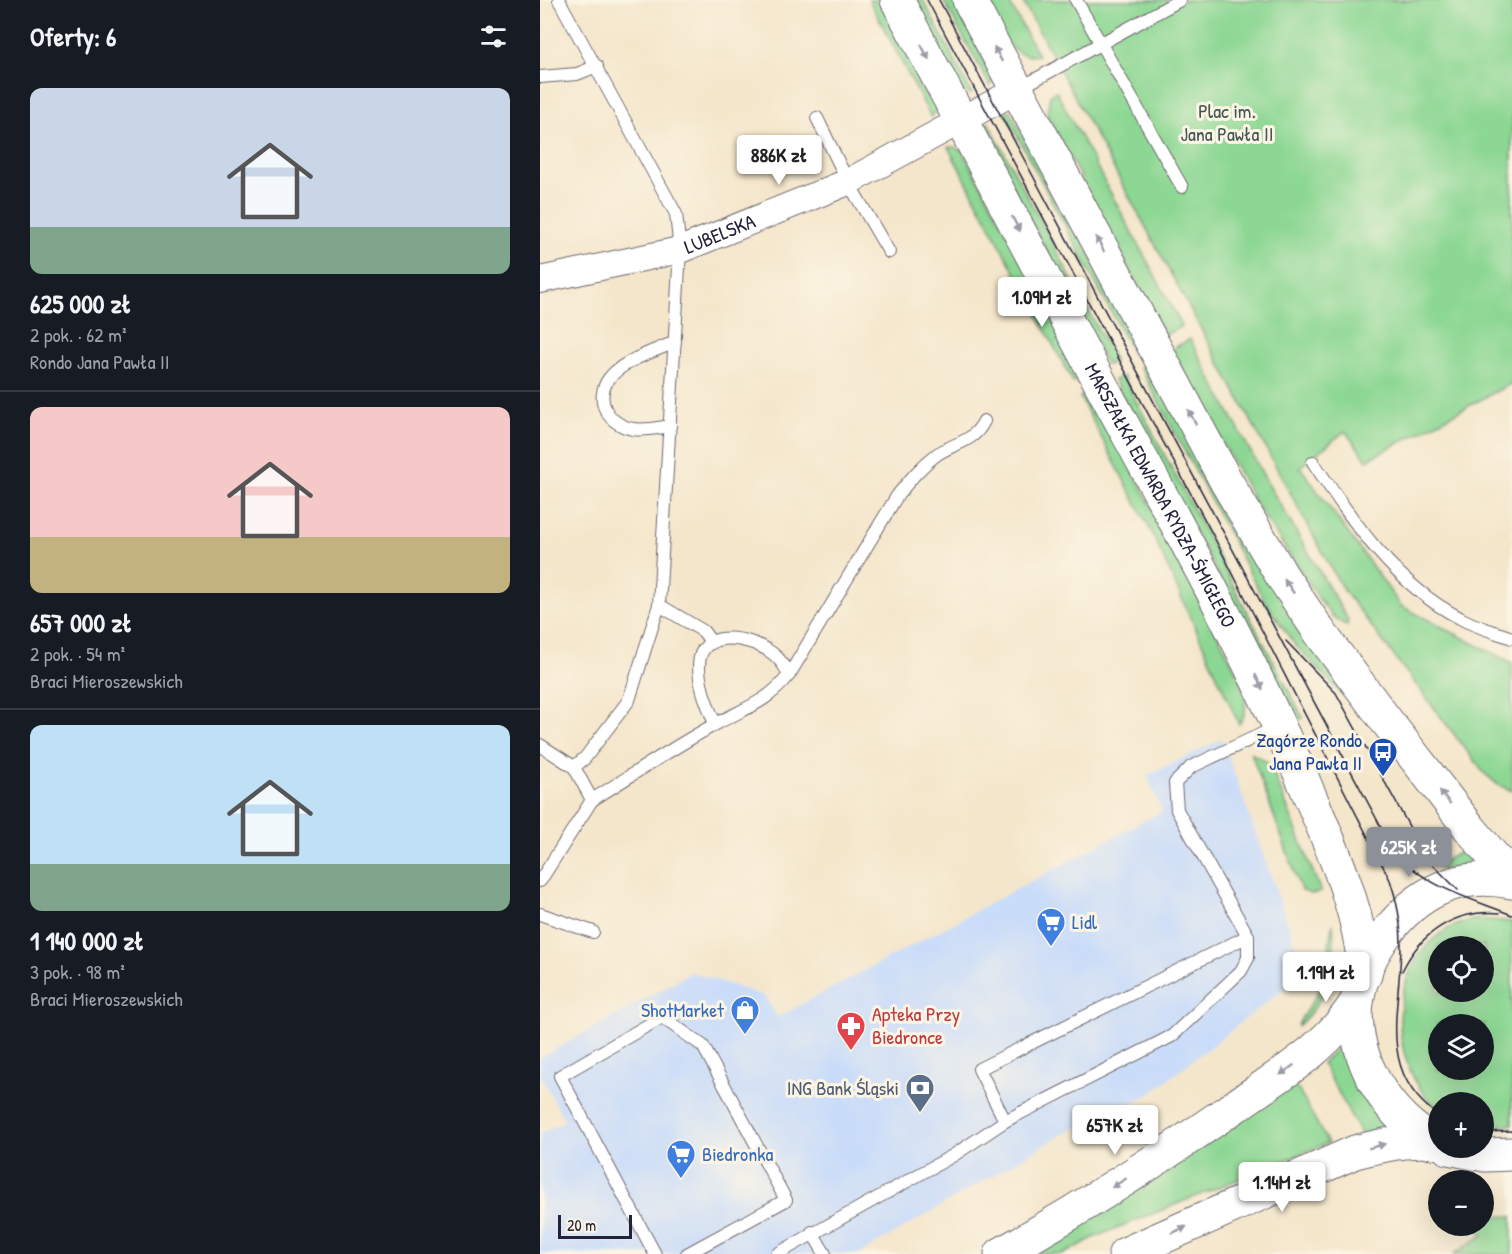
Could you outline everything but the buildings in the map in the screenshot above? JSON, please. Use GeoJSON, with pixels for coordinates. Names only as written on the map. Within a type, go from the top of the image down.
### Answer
{"type":"FeatureCollection","features":[{"type":"Feature","properties":{"kind":"street","name":"MARSZAŁKA EDWARDA RYDZA-ŚMIGŁEGO"},"geometry":{"type":"LineString","coordinates":[[897,0],[1098,380],[1234,629],[1280,725],[1352,901],[1362,939],[1361,988],[1357,1023],[1361,1044],[1377,1086],[1405,1121],[1428,1136]]}},
{"type":"Feature","properties":{"kind":"street"},"geometry":{"type":"LineString","coordinates":[[969,0],[1226,481],[1282,576],[1321,634],[1475,835],[1496,860],[1512,872]]}},
{"type":"Feature","properties":{"kind":"street","name":"LUBELSKA"},"geometry":{"type":"LineString","coordinates":[[540,280],[680,250],[848,182],[1017,90]]}},
{"type":"Feature","properties":{"kind":"street"},"geometry":{"type":"LineString","coordinates":[[1001,1254],[1155,1161],[1304,1059],[1333,1034],[1361,988],[1385,936],[1399,919],[1421,900],[1450,884],[1473,880],[1512,882]]}},
{"type":"Feature","properties":{"kind":"street"},"geometry":{"type":"LineString","coordinates":[[1125,1254],[1355,1152],[1391,1142],[1428,1143]]}},
{"type":"Feature","properties":{"kind":"street"},"geometry":{"type":"LineString","coordinates":[[1494,1155],[1512,1154]]}},
{"type":"Feature","properties":{"kind":"lane"},"geometry":{"type":"LineString","coordinates":[[559,0],[676,214],[680,250],[659,605],[629,700],[585,758],[574,768]]}},
{"type":"Feature","properties":{"kind":"lane"},"geometry":{"type":"LineString","coordinates":[[1076,0],[1182,187]]}},
{"type":"Feature","properties":{"kind":"lane"},"geometry":{"type":"LineString","coordinates":[[1017,90],[1180,0]]}},
{"type":"Feature","properties":{"kind":"lane"},"geometry":{"type":"LineString","coordinates":[[540,77],[568,76],[597,66]]}},
{"type":"Feature","properties":{"kind":"lane"},"geometry":{"type":"LineString","coordinates":[[817,118],[848,182],[889,252]]}},
{"type":"Feature","properties":{"kind":"lane"},"geometry":{"type":"LineString","coordinates":[[670,426],[633,429],[616,422],[603,405],[602,392],[605,382],[615,372],[675,342]]}},
{"type":"Feature","properties":{"kind":"lane"},"geometry":{"type":"LineString","coordinates":[[540,881],[592,800],[715,724],[746,712],[779,687],[789,675],[897,496],[910,479],[938,454],[978,433],[984,421]]}},
{"type":"Feature","properties":{"kind":"lane"},"geometry":{"type":"LineString","coordinates":[[1313,462],[1348,513],[1386,559],[1428,597],[1460,618],[1512,638]]}},
{"type":"Feature","properties":{"kind":"lane"},"geometry":{"type":"LineString","coordinates":[[659,605],[703,631],[712,643]]}},
{"type":"Feature","properties":{"kind":"lane"},"geometry":{"type":"LineString","coordinates":[[715,724],[702,691],[699,664],[704,649],[718,639],[743,638],[771,652],[783,663],[789,675]]}},
{"type":"Feature","properties":{"kind":"lane"},"geometry":{"type":"LineString","coordinates":[[777,1254],[812,1232],[954,1155],[1005,1121],[1172,1036],[1241,971],[1248,958],[1248,936],[1177,810],[1175,783],[1191,767],[1280,725]]}},
{"type":"Feature","properties":{"kind":"lane"},"geometry":{"type":"LineString","coordinates":[[540,745],[574,768],[592,800]]}},
{"type":"Feature","properties":{"kind":"lane"},"geometry":{"type":"LineString","coordinates":[[540,914],[593,932]]}},
{"type":"Feature","properties":{"kind":"lane"},"geometry":{"type":"LineString","coordinates":[[1005,1121],[979,1069],[1248,936]]}},
{"type":"Feature","properties":{"kind":"lane"},"geometry":{"type":"LineString","coordinates":[[655,1254],[560,1076],[662,1017],[703,1046],[786,1200],[687,1254]]}},
{"type":"Feature","properties":{"kind":"lane"},"geometry":{"type":"LineString","coordinates":[[812,1232],[825,1254]]}},
{"type":"Feature","properties":{"kind":"shaded area"},"geometry":{"type":"Polygon","coordinates":[[[1222,739],[1301,961],[1287,986],[1150,1094],[1063,1134],[859,1254],[540,1254],[540,1134],[565,1121],[540,1075],[540,1058],[692,972],[764,996],[778,1017],[1162,811],[1147,776],[1222,739]]]}},
{"type":"Feature","properties":{"kind":"green space"},"geometry":{"type":"Polygon","coordinates":[[[869,0],[882,0],[937,102],[937,111],[931,117],[869,0]]]}},
{"type":"Feature","properties":{"kind":"green space"},"geometry":{"type":"Polygon","coordinates":[[[912,0],[923,0],[972,94],[963,92],[912,0]]]}},
{"type":"Feature","properties":{"kind":"green space"},"geometry":{"type":"Polygon","coordinates":[[[943,0],[956,0],[994,80],[990,86],[943,0]]]}},
{"type":"Feature","properties":{"kind":"green space"},"geometry":{"type":"Polygon","coordinates":[[[984,0],[1008,0],[1038,55],[1028,56],[1011,46],[998,28],[984,0]]]}},
{"type":"Feature","properties":{"kind":"green space","name":"Plac im. Jana Pawła II"},"geometry":{"type":"Polygon","coordinates":[[[1022,0],[1512,0],[1512,383],[1367,460],[1345,431],[1300,467],[1401,606],[1512,663],[1512,791],[1497,784],[1483,772],[1342,588],[1022,0]]]}},
{"type":"Feature","properties":{"kind":"green space"},"geometry":{"type":"Polygon","coordinates":[[[1056,91],[1182,326],[1165,335],[1047,115],[1050,96],[1056,91]]]}},
{"type":"Feature","properties":{"kind":"green space"},"geometry":{"type":"Polygon","coordinates":[[[1004,111],[1010,111],[1142,349],[1133,353],[1004,111]]]}},
{"type":"Feature","properties":{"kind":"green space"},"geometry":{"type":"Polygon","coordinates":[[[988,122],[1115,361],[1107,365],[983,130],[988,122]]]}},
{"type":"Feature","properties":{"kind":"green space"},"geometry":{"type":"Polygon","coordinates":[[[948,147],[955,147],[963,152],[1085,376],[1073,382],[948,147]]]}},
{"type":"Feature","properties":{"kind":"green space"},"geometry":{"type":"Polygon","coordinates":[[[1190,339],[1268,484],[1348,620],[1347,626],[1333,617],[1322,603],[1254,501],[1172,349],[1190,339]]]}},
{"type":"Feature","properties":{"kind":"green space"},"geometry":{"type":"Polygon","coordinates":[[[1150,363],[1349,691],[1343,695],[1295,645],[1264,600],[1140,367],[1150,363]]]}},
{"type":"Feature","properties":{"kind":"green space"},"geometry":{"type":"Polygon","coordinates":[[[1123,376],[1303,718],[1296,721],[1114,380],[1123,376]]]}},
{"type":"Feature","properties":{"kind":"green space"},"geometry":{"type":"Polygon","coordinates":[[[1092,391],[1242,684],[1246,705],[1239,724],[1153,535],[1080,397],[1092,391]]]}},
{"type":"Feature","properties":{"kind":"green space"},"geometry":{"type":"Polygon","coordinates":[[[1251,753],[1267,762],[1272,769],[1321,892],[1311,894],[1301,890],[1251,753]]]}},
{"type":"Feature","properties":{"kind":"green space"},"geometry":{"type":"Polygon","coordinates":[[[1470,846],[1478,862],[1442,870],[1438,865],[1470,846]]]}},
{"type":"Feature","properties":{"kind":"green space"},"geometry":{"type":"Polygon","coordinates":[[[1481,919],[1512,922],[1512,1125],[1494,1126],[1494,1092],[1428,1092],[1428,1097],[1418,1086],[1406,1058],[1400,1028],[1402,998],[1411,969],[1428,944],[1428,1002],[1494,1002],[1494,936],[1439,936],[1450,928],[1481,919]]]}},
{"type":"Feature","properties":{"kind":"green space"},"geometry":{"type":"Polygon","coordinates":[[[1333,925],[1332,967],[1328,980],[1317,1004],[1298,1026],[1324,981],[1333,925]]]}},
{"type":"Feature","properties":{"kind":"green space"},"geometry":{"type":"Polygon","coordinates":[[[1341,1044],[1344,1045],[1358,1085],[1368,1105],[1389,1128],[1361,1134],[1322,1063],[1341,1044]]]}},
{"type":"Feature","properties":{"kind":"green space"},"geometry":{"type":"Polygon","coordinates":[[[1294,1082],[1328,1143],[1095,1237],[1064,1254],[1041,1254],[1039,1251],[1221,1134],[1294,1082]]]}},
{"type":"Feature","properties":{"kind":"green space"},"geometry":{"type":"Polygon","coordinates":[[[1512,1216],[1512,1254],[1454,1254],[1481,1236],[1494,1236],[1494,1217],[1512,1216]]]}},
{"type":"Feature","properties":{"kind":"tram line"},"geometry":{"type":"LineString","coordinates":[[927,0],[1215,539],[1390,880],[1395,895],[1401,936],[1396,1015],[1399,1058],[1406,1079],[1418,1098],[1428,1106]]}},
{"type":"Feature","properties":{"kind":"tram line"},"geometry":{"type":"LineString","coordinates":[[939,0],[1390,844],[1402,859],[1429,880],[1461,896],[1512,915]]}},
{"type":"Feature","properties":{"kind":"tram line"},"geometry":{"type":"LineString","coordinates":[[1286,641],[1336,693],[1427,859],[1458,890]]}},
{"type":"Feature","properties":{"kind":"tram line"},"geometry":{"type":"LineString","coordinates":[[1402,971],[1419,945],[1442,926],[1469,915],[1500,913]]}},
{"type":"Feature","properties":{"kind":"tram line"},"geometry":{"type":"LineString","coordinates":[[1494,1132],[1512,1131]]}},
{"type":"Feature","properties":{"kind":"place","name":"Zagórze Rondo Jana Pawła II"},"geometry":{"type":"Point","coordinates":[1383,778]}},
{"type":"Feature","properties":{"kind":"place","name":"Lidl"},"geometry":{"type":"Point","coordinates":[1051,948]}},
{"type":"Feature","properties":{"kind":"place","name":"ShotMarket"},"geometry":{"type":"Point","coordinates":[745,1036]}},
{"type":"Feature","properties":{"kind":"place","name":"Apteka Przy Biedronce"},"geometry":{"type":"Point","coordinates":[851,1052]}},
{"type":"Feature","properties":{"kind":"place","name":"ING Bank Śląski"},"geometry":{"type":"Point","coordinates":[920,1114]}},
{"type":"Feature","properties":{"kind":"place","name":"Biedronka"},"geometry":{"type":"Point","coordinates":[681,1180]}}]}
